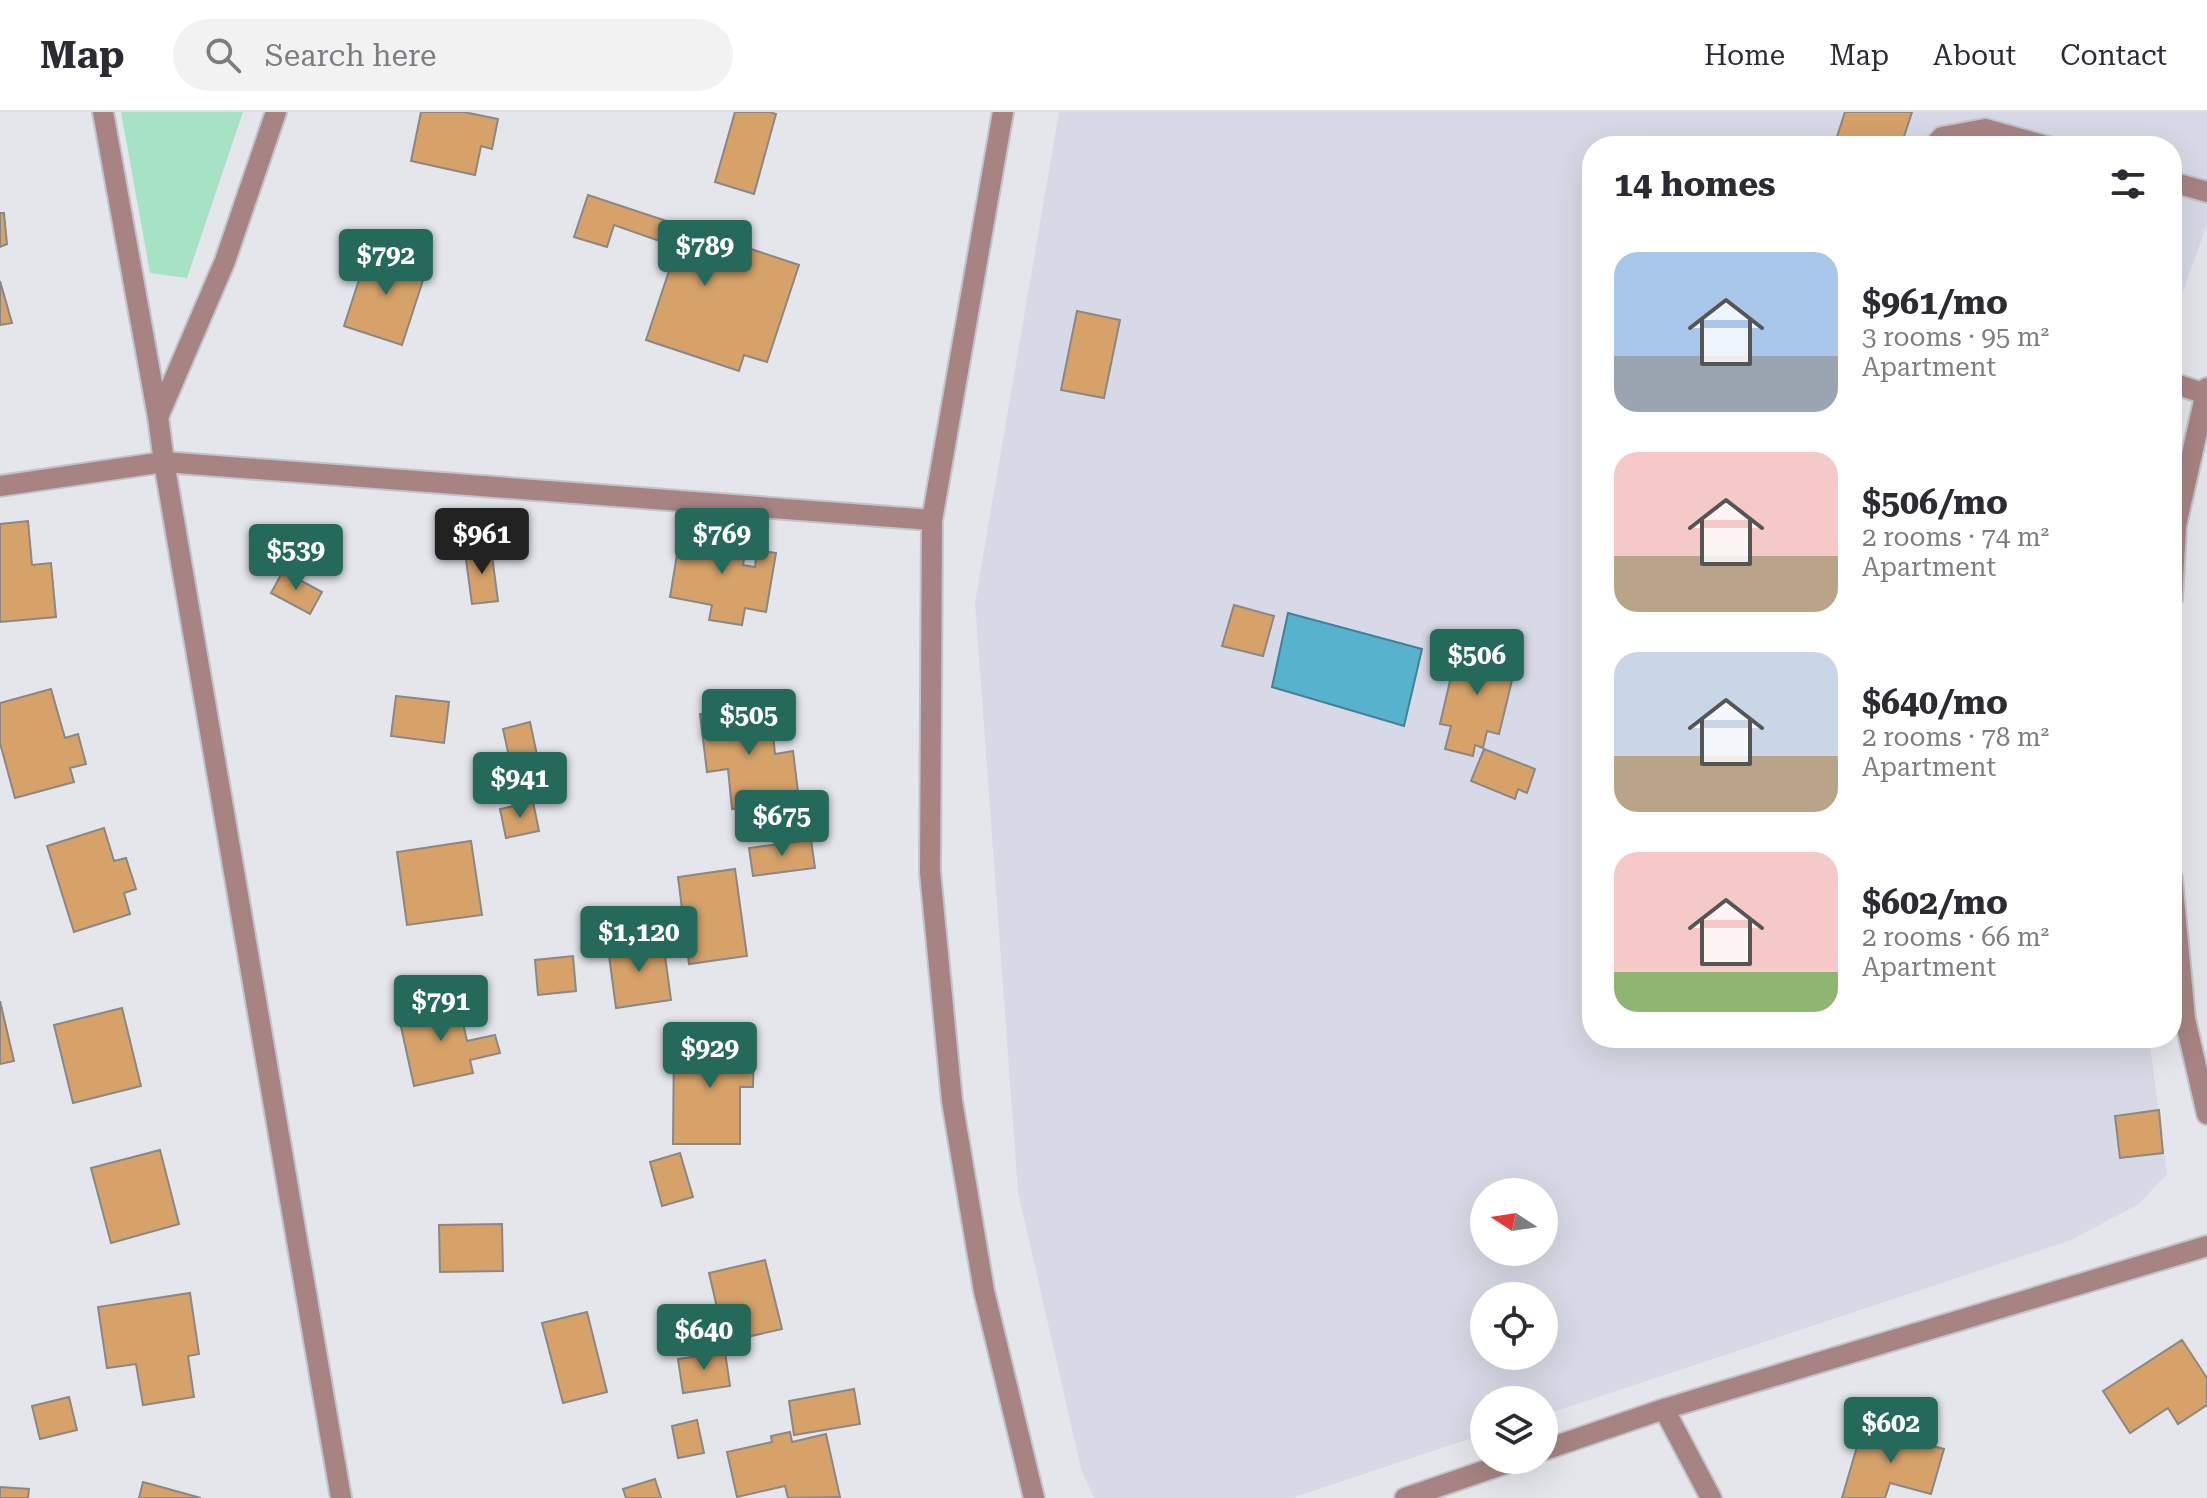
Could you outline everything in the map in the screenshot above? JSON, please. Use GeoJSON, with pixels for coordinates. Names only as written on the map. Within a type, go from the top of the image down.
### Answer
{"type":"FeatureCollection","features":[{"type":"Feature","properties":{"kind":"street"},"geometry":{"type":"LineString","coordinates":[[103,112],[158,417],[341,1498]]}},
{"type":"Feature","properties":{"kind":"street"},"geometry":{"type":"LineString","coordinates":[[158,417],[225,261],[276,112]]}},
{"type":"Feature","properties":{"kind":"street"},"geometry":{"type":"LineString","coordinates":[[1003,112],[932,520],[930,872],[950,1086],[984,1291],[1034,1498]]}},
{"type":"Feature","properties":{"kind":"street"},"geometry":{"type":"LineString","coordinates":[[1947,136],[1985,129],[2010,136]]}},
{"type":"Feature","properties":{"kind":"street"},"geometry":{"type":"LineString","coordinates":[[2182,185],[2207,192]]}},
{"type":"Feature","properties":{"kind":"street"},"geometry":{"type":"LineString","coordinates":[[2182,385],[2206,391],[2182,498]]}},
{"type":"Feature","properties":{"kind":"street"},"geometry":{"type":"LineString","coordinates":[[0,486],[164,462],[932,520]]}},
{"type":"Feature","properties":{"kind":"street"},"geometry":{"type":"LineString","coordinates":[[2182,987],[2185,1019],[2207,1114]]}},
{"type":"Feature","properties":{"kind":"street"},"geometry":{"type":"LineString","coordinates":[[1558,1445],[1664,1409],[2207,1246]]}},
{"type":"Feature","properties":{"kind":"street"},"geometry":{"type":"LineString","coordinates":[[1664,1409],[1711,1498]]}},
{"type":"Feature","properties":{"kind":"street"},"geometry":{"type":"LineString","coordinates":[[1405,1498],[1475,1474]]}},
{"type":"Feature","properties":{"kind":"shaded area"},"geometry":{"type":"Polygon","coordinates":[[[1059,112],[2207,112],[2207,224],[2182,294],[2182,136],[1582,136],[1582,1048],[2150,1048],[2167,1174],[2139,1204],[2071,1240],[1558,1410],[1558,1386],[1470,1386],[1470,1439],[1292,1498],[1094,1498],[1081,1469],[1018,1192],[975,603],[1059,112]]]}},
{"type":"Feature","properties":{"kind":"green space"},"geometry":{"type":"Polygon","coordinates":[[[121,112],[243,112],[187,278],[150,273],[121,112]]]}},
{"type":"Feature","properties":{"kind":"water"},"geometry":{"type":"Polygon","coordinates":[[[1288,613],[1422,649],[1404,726],[1272,687],[1288,613]]]}},
{"type":"Feature","properties":{"kind":"building"},"geometry":{"type":"Polygon","coordinates":[[[421,112],[464,112],[498,119],[492,149],[481,146],[475,175],[411,161],[421,112]]]}},
{"type":"Feature","properties":{"kind":"building"},"geometry":{"type":"Polygon","coordinates":[[[735,112],[776,114],[754,194],[715,182],[735,112]]]}},
{"type":"Feature","properties":{"kind":"building"},"geometry":{"type":"Polygon","coordinates":[[[1845,112],[1912,112],[1904,136],[1837,136],[1845,112]]]}},
{"type":"Feature","properties":{"kind":"building"},"geometry":{"type":"Polygon","coordinates":[[[588,195],[799,265],[767,362],[744,355],[739,371],[646,340],[677,247],[614,225],[607,247],[574,237],[588,195]]]}},
{"type":"Feature","properties":{"kind":"building"},"geometry":{"type":"Polygon","coordinates":[[[0,213],[4,213],[7,244],[0,247],[0,213]]]}},
{"type":"Feature","properties":{"kind":"building"},"geometry":{"type":"Polygon","coordinates":[[[369,249],[427,268],[402,345],[344,326],[369,249]]]}},
{"type":"Feature","properties":{"kind":"building"},"geometry":{"type":"Polygon","coordinates":[[[0,281],[12,323],[0,325],[0,281]]]}},
{"type":"Feature","properties":{"kind":"building"},"geometry":{"type":"Polygon","coordinates":[[[1077,311],[1120,320],[1104,398],[1061,390],[1077,311]]]}},
{"type":"Feature","properties":{"kind":"building"},"geometry":{"type":"Polygon","coordinates":[[[28,521],[32,565],[51,563],[56,617],[0,622],[0,524],[28,521]]]}},
{"type":"Feature","properties":{"kind":"building"},"geometry":{"type":"Polygon","coordinates":[[[681,530],[747,541],[743,565],[755,567],[757,550],[776,553],[766,612],[745,608],[742,625],[709,620],[712,605],[670,597],[681,530]]]}},
{"type":"Feature","properties":{"kind":"building"},"geometry":{"type":"Polygon","coordinates":[[[491,548],[498,601],[472,604],[465,552],[491,548]]]}},
{"type":"Feature","properties":{"kind":"building"},"geometry":{"type":"Polygon","coordinates":[[[283,571],[322,592],[310,614],[271,593],[283,571]]]}},
{"type":"Feature","properties":{"kind":"building"},"geometry":{"type":"Polygon","coordinates":[[[1234,605],[1274,616],[1263,656],[1222,646],[1234,605]]]}},
{"type":"Feature","properties":{"kind":"building"},"geometry":{"type":"Polygon","coordinates":[[[1470,639],[1508,648],[1502,670],[1514,672],[1499,734],[1487,731],[1483,748],[1475,745],[1473,756],[1445,749],[1451,726],[1440,724],[1453,668],[1462,670],[1470,639]]]}},
{"type":"Feature","properties":{"kind":"building"},"geometry":{"type":"Polygon","coordinates":[[[51,689],[65,738],[78,734],[86,764],[70,768],[74,782],[15,798],[0,743],[0,703],[51,689]]]}},
{"type":"Feature","properties":{"kind":"building"},"geometry":{"type":"Polygon","coordinates":[[[396,696],[449,702],[444,743],[391,736],[396,696]]]}},
{"type":"Feature","properties":{"kind":"building"},"geometry":{"type":"Polygon","coordinates":[[[770,705],[775,754],[793,751],[799,800],[732,809],[728,769],[707,772],[700,714],[770,705]]]}},
{"type":"Feature","properties":{"kind":"building"},"geometry":{"type":"Polygon","coordinates":[[[530,722],[540,769],[513,775],[503,729],[530,722]]]}},
{"type":"Feature","properties":{"kind":"building"},"geometry":{"type":"Polygon","coordinates":[[[1484,749],[1535,769],[1527,793],[1518,789],[1515,799],[1471,781],[1484,749]]]}},
{"type":"Feature","properties":{"kind":"building"},"geometry":{"type":"Polygon","coordinates":[[[533,802],[539,831],[506,838],[500,809],[533,802]]]}},
{"type":"Feature","properties":{"kind":"building"},"geometry":{"type":"Polygon","coordinates":[[[104,828],[114,861],[126,858],[136,889],[124,893],[130,914],[74,932],[47,846],[104,828]]]}},
{"type":"Feature","properties":{"kind":"building"},"geometry":{"type":"Polygon","coordinates":[[[811,840],[815,868],[753,876],[749,848],[811,840]]]}},
{"type":"Feature","properties":{"kind":"building"},"geometry":{"type":"Polygon","coordinates":[[[471,841],[482,915],[407,925],[397,852],[471,841]]]}},
{"type":"Feature","properties":{"kind":"building"},"geometry":{"type":"Polygon","coordinates":[[[735,869],[747,956],[689,964],[678,877],[735,869]]]}},
{"type":"Feature","properties":{"kind":"building"},"geometry":{"type":"Polygon","coordinates":[[[663,941],[671,1000],[616,1008],[608,948],[663,941]]]}},
{"type":"Feature","properties":{"kind":"building"},"geometry":{"type":"Polygon","coordinates":[[[573,956],[576,991],[538,995],[535,960],[573,956]]]}},
{"type":"Feature","properties":{"kind":"building"},"geometry":{"type":"Polygon","coordinates":[[[458,1000],[467,1041],[495,1035],[500,1053],[470,1060],[473,1073],[414,1086],[398,1013],[458,1000]]]}},
{"type":"Feature","properties":{"kind":"building"},"geometry":{"type":"Polygon","coordinates":[[[0,1001],[14,1061],[0,1064],[0,1001]]]}},
{"type":"Feature","properties":{"kind":"building"},"geometry":{"type":"Polygon","coordinates":[[[122,1008],[141,1086],[73,1103],[54,1025],[122,1008]]]}},
{"type":"Feature","properties":{"kind":"building"},"geometry":{"type":"Polygon","coordinates":[[[674,1040],[754,1041],[753,1087],[740,1087],[740,1144],[673,1144],[674,1040]]]}},
{"type":"Feature","properties":{"kind":"building"},"geometry":{"type":"Polygon","coordinates":[[[2159,1110],[2163,1153],[2120,1158],[2115,1116],[2159,1110]]]}},
{"type":"Feature","properties":{"kind":"building"},"geometry":{"type":"Polygon","coordinates":[[[160,1150],[179,1224],[111,1243],[91,1168],[160,1150]]]}},
{"type":"Feature","properties":{"kind":"building"},"geometry":{"type":"Polygon","coordinates":[[[680,1153],[693,1197],[662,1206],[650,1162],[680,1153]]]}},
{"type":"Feature","properties":{"kind":"building"},"geometry":{"type":"Polygon","coordinates":[[[502,1224],[503,1271],[440,1272],[439,1225],[502,1224]]]}},
{"type":"Feature","properties":{"kind":"building"},"geometry":{"type":"Polygon","coordinates":[[[765,1260],[782,1329],[725,1342],[709,1273],[765,1260]]]}},
{"type":"Feature","properties":{"kind":"building"},"geometry":{"type":"Polygon","coordinates":[[[190,1293],[199,1354],[188,1356],[194,1397],[143,1405],[136,1364],[107,1368],[98,1307],[190,1293]]]}},
{"type":"Feature","properties":{"kind":"building"},"geometry":{"type":"Polygon","coordinates":[[[587,1312],[607,1392],[563,1403],[542,1323],[587,1312]]]}},
{"type":"Feature","properties":{"kind":"building"},"geometry":{"type":"Polygon","coordinates":[[[2182,1340],[2207,1378],[2207,1405],[2178,1424],[2168,1408],[2130,1433],[2103,1391],[2182,1340]]]}},
{"type":"Feature","properties":{"kind":"building"},"geometry":{"type":"Polygon","coordinates":[[[725,1352],[730,1386],[683,1393],[678,1359],[725,1352]]]}},
{"type":"Feature","properties":{"kind":"building"},"geometry":{"type":"Polygon","coordinates":[[[854,1389],[860,1424],[794,1435],[789,1401],[854,1389]]]}},
{"type":"Feature","properties":{"kind":"building"},"geometry":{"type":"Polygon","coordinates":[[[69,1397],[77,1430],[40,1439],[32,1406],[69,1397]]]}},
{"type":"Feature","properties":{"kind":"building"},"geometry":{"type":"Polygon","coordinates":[[[697,1420],[704,1453],[678,1458],[672,1426],[697,1420]]]}},
{"type":"Feature","properties":{"kind":"building"},"geometry":{"type":"Polygon","coordinates":[[[1863,1426],[1944,1449],[1931,1494],[1890,1483],[1885,1498],[1842,1498],[1863,1426]]]}},
{"type":"Feature","properties":{"kind":"building"},"geometry":{"type":"Polygon","coordinates":[[[790,1432],[792,1442],[826,1434],[840,1497],[788,1498],[785,1486],[737,1497],[727,1452],[772,1442],[771,1436],[790,1432]]]}},
{"type":"Feature","properties":{"kind":"building"},"geometry":{"type":"Polygon","coordinates":[[[655,1479],[661,1498],[626,1498],[623,1489],[655,1479]]]}},
{"type":"Feature","properties":{"kind":"building"},"geometry":{"type":"Polygon","coordinates":[[[143,1482],[201,1498],[139,1498],[143,1482]]]}},
{"type":"Feature","properties":{"kind":"building"},"geometry":{"type":"Polygon","coordinates":[[[0,1487],[29,1489],[28,1498],[0,1498],[0,1487]]]}}]}
